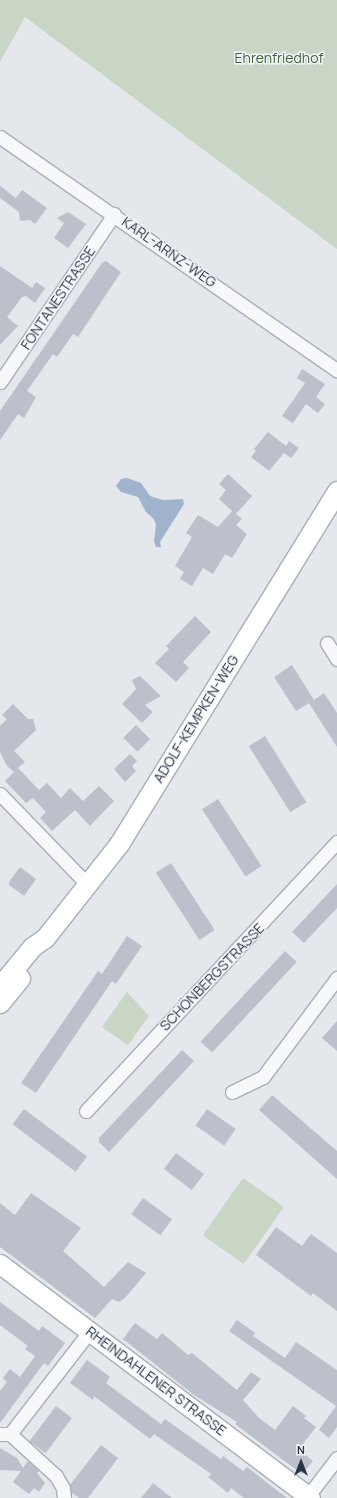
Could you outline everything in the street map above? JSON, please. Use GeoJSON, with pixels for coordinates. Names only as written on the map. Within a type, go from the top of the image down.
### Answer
{"type":"FeatureCollection","features":[{"type":"Feature","properties":{"kind":"main road","name":"ADOLF-KEMPKEN-WEG"},"geometry":{"type":"LineString","coordinates":[[0,986],[32,946],[45,938],[119,844],[337,491]]}},
{"type":"Feature","properties":{"kind":"main road","name":"ADOLF-KEMPKEN-WEG"},"geometry":{"type":"LineString","coordinates":[[0,1003],[40,953],[45,938]]}},
{"type":"Feature","properties":{"kind":"main road","name":"RHEINDAHLENER STRASSE"},"geometry":{"type":"LineString","coordinates":[[0,1264],[309,1497]]}},
{"type":"Feature","properties":{"kind":"street","name":"KARL-ARNZ-WEG"},"geometry":{"type":"LineString","coordinates":[[0,137],[114,214],[337,370]]}},
{"type":"Feature","properties":{"kind":"street","name":"FONTANESTRASSE"},"geometry":{"type":"LineString","coordinates":[[0,382],[114,214]]}},
{"type":"Feature","properties":{"kind":"street"},"geometry":{"type":"LineString","coordinates":[[327,643],[337,659]]}},
{"type":"Feature","properties":{"kind":"street"},"geometry":{"type":"LineString","coordinates":[[0,794],[88,885]]}},
{"type":"Feature","properties":{"kind":"street","name":"SCHÖNBERGSTRASSE"},"geometry":{"type":"LineString","coordinates":[[86,1111],[337,842]]}},
{"type":"Feature","properties":{"kind":"street"},"geometry":{"type":"LineString","coordinates":[[232,1092],[264,1078],[337,978]]}},
{"type":"Feature","properties":{"kind":"street"},"geometry":{"type":"LineString","coordinates":[[64,1498],[62,1488],[56,1476],[5,1434],[90,1331]]}},
{"type":"Feature","properties":{"kind":"street"},"geometry":{"type":"LineString","coordinates":[[309,1497],[337,1458]]}},
{"type":"Feature","properties":{"kind":"green space","name":"Ehrenfriedhof"},"geometry":{"type":"Polygon","coordinates":[[[0,0],[337,0],[337,249],[25,17],[0,62],[0,0]]]}},
{"type":"Feature","properties":{"kind":"green space"},"geometry":{"type":"Polygon","coordinates":[[[127,992],[149,1016],[128,1045],[102,1027],[127,992]]]}},
{"type":"Feature","properties":{"kind":"green space"},"geometry":{"type":"Polygon","coordinates":[[[243,1178],[284,1207],[244,1264],[203,1235],[243,1178]]]}},
{"type":"Feature","properties":{"kind":"water"},"geometry":{"type":"Polygon","coordinates":[[[127,478],[141,483],[150,496],[163,500],[183,499],[184,504],[160,542],[161,547],[156,547],[154,542],[156,524],[153,518],[146,512],[138,497],[121,492],[116,486],[121,479],[127,478]]]}},
{"type":"Feature","properties":{"kind":"building"},"geometry":{"type":"Polygon","coordinates":[[[0,186],[16,198],[22,190],[47,208],[35,224],[30,220],[20,221],[19,212],[0,198],[0,186]]]}},
{"type":"Feature","properties":{"kind":"building"},"geometry":{"type":"Polygon","coordinates":[[[68,212],[86,224],[68,248],[54,238],[64,223],[57,218],[68,212]]]}},
{"type":"Feature","properties":{"kind":"building"},"geometry":{"type":"Polygon","coordinates":[[[106,261],[121,272],[78,337],[73,334],[57,357],[53,354],[27,391],[36,397],[24,418],[18,414],[0,440],[0,411],[102,263],[106,261]]]}},
{"type":"Feature","properties":{"kind":"building"},"geometry":{"type":"Polygon","coordinates":[[[0,266],[32,288],[36,282],[45,288],[35,303],[26,296],[22,297],[7,317],[18,326],[0,345],[0,266]]]}},
{"type":"Feature","properties":{"kind":"building"},"geometry":{"type":"Polygon","coordinates":[[[302,369],[325,384],[316,397],[325,404],[318,413],[306,404],[293,423],[282,416],[305,383],[297,378],[302,369]]]}},
{"type":"Feature","properties":{"kind":"building"},"geometry":{"type":"Polygon","coordinates":[[[268,432],[286,446],[289,441],[299,448],[291,458],[284,453],[269,471],[251,457],[256,451],[254,449],[268,432]]]}},
{"type":"Feature","properties":{"kind":"building"},"geometry":{"type":"Polygon","coordinates":[[[228,474],[252,496],[236,514],[242,519],[236,525],[247,534],[232,558],[225,554],[213,574],[203,568],[192,586],[180,579],[184,572],[175,566],[192,537],[186,533],[198,515],[218,527],[232,511],[219,499],[226,490],[219,484],[228,474]]]}},
{"type":"Feature","properties":{"kind":"building"},"geometry":{"type":"Polygon","coordinates":[[[195,616],[211,632],[183,662],[189,668],[176,682],[155,663],[169,649],[166,646],[195,616]]]}},
{"type":"Feature","properties":{"kind":"building"},"geometry":{"type":"Polygon","coordinates":[[[292,665],[314,700],[324,693],[337,713],[337,747],[309,703],[296,711],[274,677],[292,665]]]}},
{"type":"Feature","properties":{"kind":"building"},"geometry":{"type":"Polygon","coordinates":[[[140,676],[161,696],[145,705],[153,712],[142,723],[122,704],[136,689],[132,680],[140,676]]]}},
{"type":"Feature","properties":{"kind":"building"},"geometry":{"type":"Polygon","coordinates":[[[13,704],[28,719],[33,719],[36,730],[14,751],[25,762],[18,768],[39,790],[47,783],[61,798],[70,788],[83,801],[99,786],[114,801],[90,826],[75,810],[52,831],[40,818],[46,812],[33,798],[26,803],[5,781],[14,772],[7,766],[0,752],[0,726],[7,719],[2,715],[13,704]]]}},
{"type":"Feature","properties":{"kind":"building"},"geometry":{"type":"Polygon","coordinates":[[[136,725],[150,739],[137,752],[123,738],[136,725]]]}},
{"type":"Feature","properties":{"kind":"building"},"geometry":{"type":"Polygon","coordinates":[[[265,736],[306,802],[290,812],[249,746],[265,736]]]}},
{"type":"Feature","properties":{"kind":"building"},"geometry":{"type":"Polygon","coordinates":[[[130,754],[137,761],[132,766],[136,771],[125,782],[114,769],[130,754]]]}},
{"type":"Feature","properties":{"kind":"building"},"geometry":{"type":"Polygon","coordinates":[[[218,799],[262,866],[246,876],[202,809],[218,799]]]}},
{"type":"Feature","properties":{"kind":"building"},"geometry":{"type":"Polygon","coordinates":[[[171,863],[215,930],[199,940],[156,873],[171,863]]]}},
{"type":"Feature","properties":{"kind":"building"},"geometry":{"type":"Polygon","coordinates":[[[20,867],[36,879],[24,896],[9,885],[9,882],[20,867]]]}},
{"type":"Feature","properties":{"kind":"building"},"geometry":{"type":"Polygon","coordinates":[[[337,884],[337,908],[304,943],[292,932],[337,884]]]}},
{"type":"Feature","properties":{"kind":"building"},"geometry":{"type":"Polygon","coordinates":[[[127,936],[142,946],[116,984],[112,981],[36,1093],[21,1083],[98,971],[102,974],[127,936]]]}},
{"type":"Feature","properties":{"kind":"building"},"geometry":{"type":"Polygon","coordinates":[[[285,951],[297,962],[212,1053],[200,1042],[285,951]]]}},
{"type":"Feature","properties":{"kind":"building"},"geometry":{"type":"Polygon","coordinates":[[[337,1021],[337,1051],[322,1038],[337,1021]]]}},
{"type":"Feature","properties":{"kind":"building"},"geometry":{"type":"Polygon","coordinates":[[[182,1050],[194,1061],[109,1152],[99,1142],[99,1138],[182,1050]]]}},
{"type":"Feature","properties":{"kind":"building"},"geometry":{"type":"Polygon","coordinates":[[[272,1095],[337,1151],[337,1179],[259,1110],[272,1095]]]}},
{"type":"Feature","properties":{"kind":"building"},"geometry":{"type":"Polygon","coordinates":[[[24,1109],[87,1157],[76,1172],[13,1124],[24,1109]]]}},
{"type":"Feature","properties":{"kind":"building"},"geometry":{"type":"Polygon","coordinates":[[[207,1109],[236,1129],[224,1145],[196,1125],[207,1109]]]}},
{"type":"Feature","properties":{"kind":"building"},"geometry":{"type":"Polygon","coordinates":[[[176,1153],[204,1174],[192,1190],[164,1169],[176,1153]]]}},
{"type":"Feature","properties":{"kind":"building"},"geometry":{"type":"Polygon","coordinates":[[[31,1193],[81,1228],[63,1251],[104,1287],[128,1262],[146,1273],[125,1298],[119,1302],[112,1299],[95,1318],[0,1247],[0,1203],[15,1215],[31,1193]]]}},
{"type":"Feature","properties":{"kind":"building"},"geometry":{"type":"Polygon","coordinates":[[[143,1198],[172,1219],[160,1235],[131,1214],[143,1198]]]}},
{"type":"Feature","properties":{"kind":"building"},"geometry":{"type":"Polygon","coordinates":[[[276,1227],[302,1246],[311,1234],[337,1253],[337,1311],[313,1293],[311,1296],[256,1255],[276,1227]]]}},
{"type":"Feature","properties":{"kind":"building"},"geometry":{"type":"Polygon","coordinates":[[[0,1302],[39,1331],[42,1326],[65,1343],[48,1366],[44,1363],[0,1423],[0,1391],[7,1382],[3,1378],[10,1369],[20,1377],[35,1356],[25,1349],[28,1346],[0,1325],[0,1302]]]}},
{"type":"Feature","properties":{"kind":"building"},"geometry":{"type":"Polygon","coordinates":[[[237,1320],[255,1333],[253,1336],[285,1358],[296,1342],[337,1370],[337,1427],[329,1438],[319,1430],[336,1406],[229,1331],[237,1320]]]}},
{"type":"Feature","properties":{"kind":"building"},"geometry":{"type":"Polygon","coordinates":[[[135,1323],[157,1339],[162,1333],[188,1355],[192,1353],[237,1390],[251,1372],[261,1379],[243,1400],[259,1418],[275,1430],[293,1406],[306,1416],[304,1418],[316,1427],[299,1449],[313,1461],[302,1474],[235,1424],[237,1422],[194,1395],[123,1339],[135,1323]]]}},
{"type":"Feature","properties":{"kind":"building"},"geometry":{"type":"Polygon","coordinates":[[[87,1360],[110,1377],[106,1383],[161,1424],[165,1419],[221,1459],[223,1456],[243,1471],[247,1467],[287,1498],[244,1498],[231,1488],[228,1493],[208,1477],[211,1474],[154,1434],[150,1439],[94,1396],[93,1400],[70,1383],[87,1360]]]}},
{"type":"Feature","properties":{"kind":"building"},"geometry":{"type":"Polygon","coordinates":[[[56,1406],[72,1418],[45,1453],[30,1441],[56,1406]]]}},
{"type":"Feature","properties":{"kind":"building"},"geometry":{"type":"Polygon","coordinates":[[[101,1445],[118,1458],[88,1498],[79,1498],[71,1492],[70,1485],[101,1445]]]}},
{"type":"Feature","properties":{"kind":"building"},"geometry":{"type":"Polygon","coordinates":[[[0,1448],[17,1458],[23,1468],[28,1461],[39,1471],[37,1473],[45,1483],[39,1492],[34,1488],[29,1494],[13,1482],[21,1471],[0,1470],[0,1448]]]}},
{"type":"Feature","properties":{"kind":"building"},"geometry":{"type":"Polygon","coordinates":[[[153,1483],[172,1498],[141,1498],[153,1483]]]}}]}
